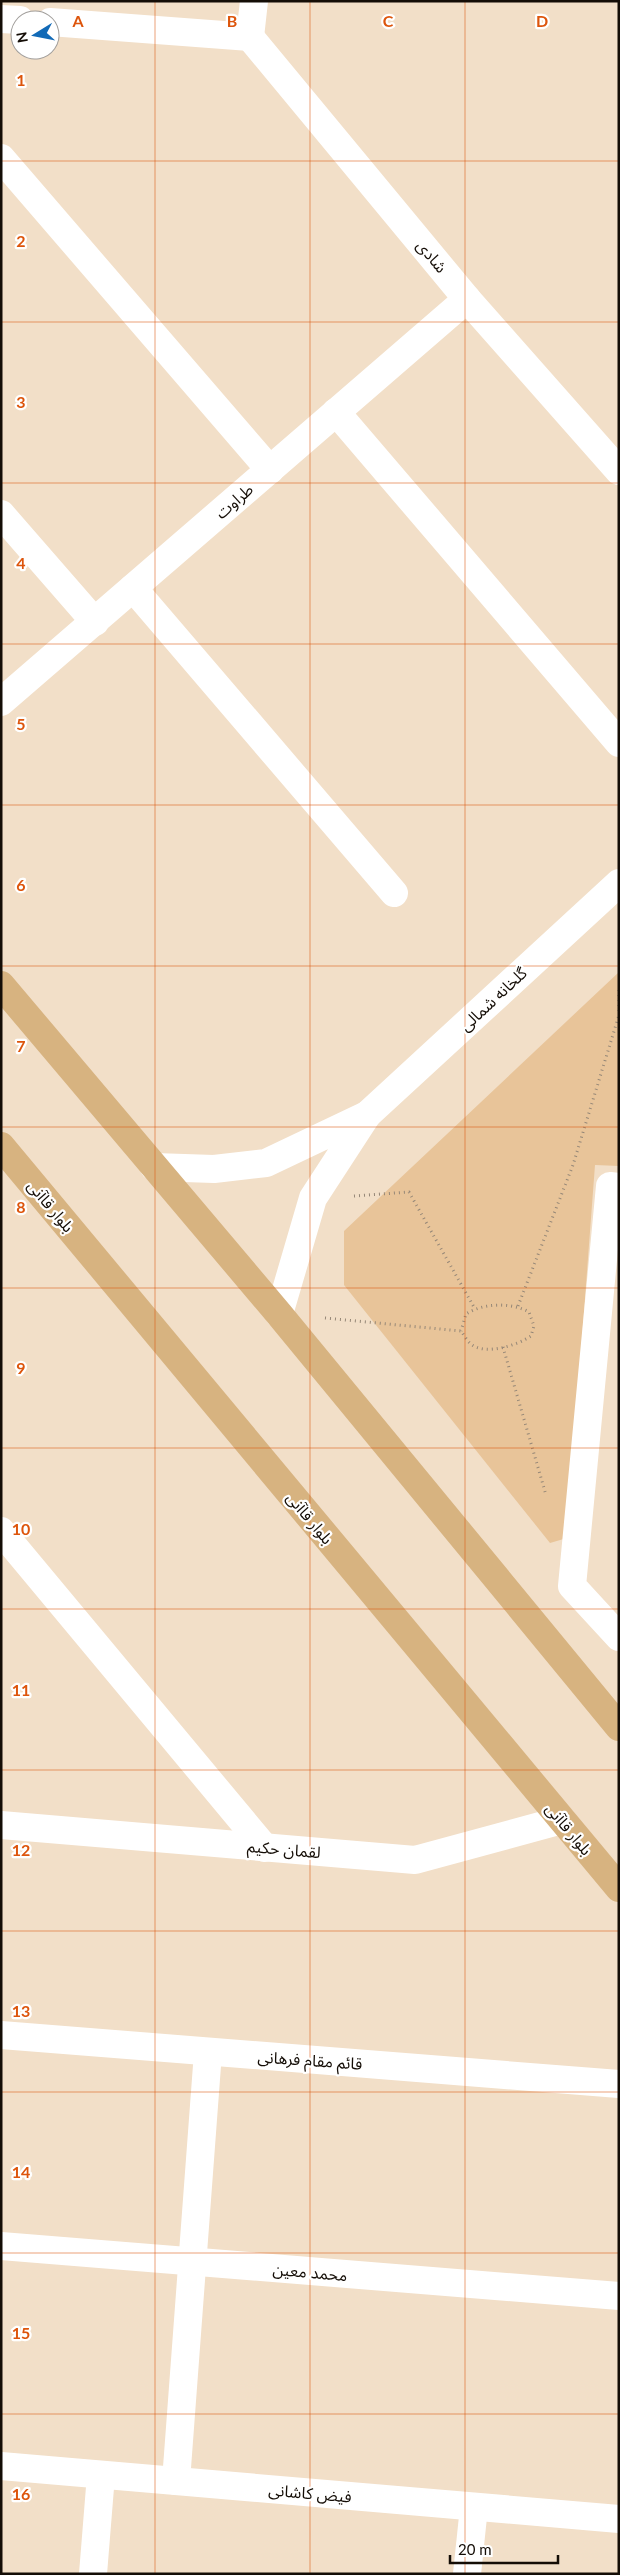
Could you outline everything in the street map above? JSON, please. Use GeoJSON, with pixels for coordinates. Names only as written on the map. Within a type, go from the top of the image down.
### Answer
{"type":"FeatureCollection","features":[{"type":"Feature","properties":{"kind":"main road"},"geometry":{"type":"LineString","coordinates":[[1,985],[279,1314],[619,1727]]}},
{"type":"Feature","properties":{"kind":"main road","name":"بلوار قاآنی"},"geometry":{"type":"LineString","coordinates":[[1,1146],[619,1888]]}},
{"type":"Feature","properties":{"kind":"street"},"geometry":{"type":"LineString","coordinates":[[60,23],[250,37],[254,1]]}},
{"type":"Feature","properties":{"kind":"street","name":"شادی"},"geometry":{"type":"LineString","coordinates":[[250,37],[467,299],[619,471]]}},
{"type":"Feature","properties":{"kind":"street"},"geometry":{"type":"LineString","coordinates":[[1,158],[270,470]]}},
{"type":"Feature","properties":{"kind":"street","name":"طراوت"},"geometry":{"type":"LineString","coordinates":[[1,702],[467,299]]}},
{"type":"Feature","properties":{"kind":"street"},"geometry":{"type":"LineString","coordinates":[[336,412],[619,743]]}},
{"type":"Feature","properties":{"kind":"street"},"geometry":{"type":"LineString","coordinates":[[1,514],[95,622]]}},
{"type":"Feature","properties":{"kind":"street"},"geometry":{"type":"LineString","coordinates":[[133,588],[394,892]]}},
{"type":"Feature","properties":{"kind":"street","name":"گلخانه شمالی"},"geometry":{"type":"LineString","coordinates":[[367,1115],[619,883]]}},
{"type":"Feature","properties":{"kind":"street"},"geometry":{"type":"LineString","coordinates":[[154,1166],[214,1169],[266,1163],[367,1115]]}},
{"type":"Feature","properties":{"kind":"street"},"geometry":{"type":"LineString","coordinates":[[279,1314],[313,1198],[367,1115]]}},
{"type":"Feature","properties":{"kind":"street"},"geometry":{"type":"LineString","coordinates":[[614,1187],[572,1586],[619,1637]]}},
{"type":"Feature","properties":{"kind":"street"},"geometry":{"type":"LineString","coordinates":[[1,1531],[265,1848]]}},
{"type":"Feature","properties":{"kind":"street","name":"لقمان حکیم"},"geometry":{"type":"LineString","coordinates":[[1,1825],[415,1860],[562,1820]]}},
{"type":"Feature","properties":{"kind":"street","name":"قائم مقام فرهانی"},"geometry":{"type":"LineString","coordinates":[[1,2035],[619,2084]]}},
{"type":"Feature","properties":{"kind":"street"},"geometry":{"type":"LineString","coordinates":[[176,2481],[208,2052]]}},
{"type":"Feature","properties":{"kind":"street","name":"محمد معین"},"geometry":{"type":"LineString","coordinates":[[1,2246],[619,2296]]}},
{"type":"Feature","properties":{"kind":"street","name":"فیض کاشانی"},"geometry":{"type":"LineString","coordinates":[[1,2466],[619,2519]]}},
{"type":"Feature","properties":{"kind":"street"},"geometry":{"type":"LineString","coordinates":[[92,2574],[101,2474]]}},
{"type":"Feature","properties":{"kind":"street"},"geometry":{"type":"LineString","coordinates":[[467,2574],[474,2507]]}},
{"type":"Feature","properties":{"kind":"path"},"geometry":{"type":"LineString","coordinates":[[518,1306],[573,1165],[619,1015],[619,990]]}},
{"type":"Feature","properties":{"kind":"path"},"geometry":{"type":"LineString","coordinates":[[313,1198],[409,1192],[475,1308]]}},
{"type":"Feature","properties":{"kind":"path"},"geometry":{"type":"LineString","coordinates":[[279,1314],[461,1331],[472,1345],[484,1349],[521,1343],[531,1336],[534,1326],[529,1312],[518,1306],[475,1308],[466,1314],[461,1331]]}},
{"type":"Feature","properties":{"kind":"path"},"geometry":{"type":"LineString","coordinates":[[503,1347],[547,1500]]}},
{"type":"Feature","properties":{"kind":"shaded area"},"geometry":{"type":"Polygon","coordinates":[[[619,972],[619,1166],[595,1165],[567,1538],[550,1543],[344,1285],[344,1231],[619,972]]]}}]}
